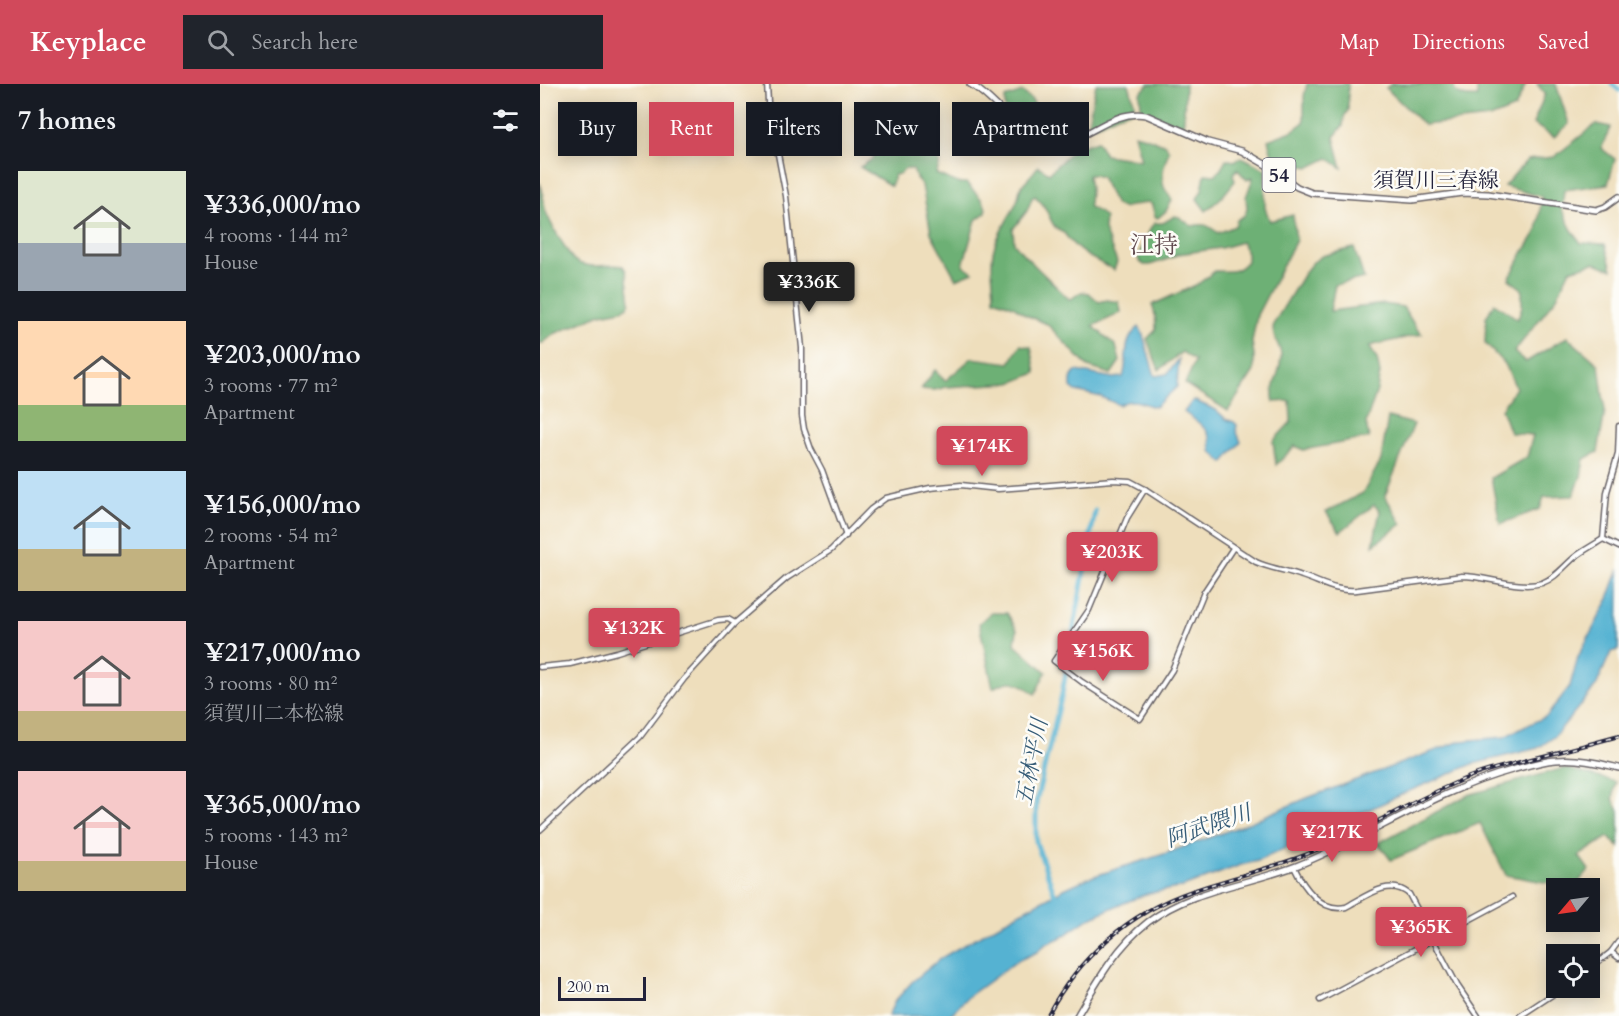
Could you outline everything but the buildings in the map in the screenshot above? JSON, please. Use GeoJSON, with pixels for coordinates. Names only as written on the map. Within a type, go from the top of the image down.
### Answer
{"type":"FeatureCollection","features":[{"type":"Feature","properties":{"kind":"main road","name":"須賀川三春線"},"geometry":{"type":"LineString","coordinates":[[970,84],[990,98],[1028,134],[1046,143],[1069,142],[1104,123],[1137,114],[1213,144],[1243,151],[1297,187],[1312,193],[1412,200],[1462,193],[1481,194],[1596,210],[1605,207],[1619,197]]}},
{"type":"Feature","properties":{"kind":"main road"},"geometry":{"type":"LineString","coordinates":[[1077,1016],[1111,959],[1147,923],[1194,897],[1294,867],[1348,843],[1466,784],[1497,774],[1555,760],[1586,761],[1619,768]]}},
{"type":"Feature","properties":{"kind":"street"},"geometry":{"type":"LineString","coordinates":[[767,84],[768,102],[786,196],[802,348],[804,429],[846,536]]}},
{"type":"Feature","properties":{"kind":"street"},"geometry":{"type":"LineString","coordinates":[[540,830],[640,737],[684,679],[735,623],[788,578],[826,554],[871,509],[886,498],[907,492],[961,485],[998,489],[1113,480],[1130,481],[1256,562],[1268,568],[1301,575],[1348,591],[1462,576],[1519,584],[1541,583],[1552,578],[1577,556],[1603,539],[1607,492],[1618,454],[1619,426]]}},
{"type":"Feature","properties":{"kind":"street"},"geometry":{"type":"LineString","coordinates":[[1145,489],[1123,527],[1089,610],[1054,661],[1082,682],[1140,719],[1172,670],[1204,592],[1233,548]]}},
{"type":"Feature","properties":{"kind":"street"},"geometry":{"type":"LineString","coordinates":[[1603,539],[1619,547]]}},
{"type":"Feature","properties":{"kind":"street"},"geometry":{"type":"LineString","coordinates":[[540,667],[570,664],[617,652],[718,620],[730,619],[735,623]]}},
{"type":"Feature","properties":{"kind":"street"},"geometry":{"type":"LineString","coordinates":[[1294,867],[1305,888],[1332,908],[1346,907],[1384,887],[1395,887],[1409,894],[1457,985],[1478,1016]]}},
{"type":"Feature","properties":{"kind":"street"},"geometry":{"type":"LineString","coordinates":[[1320,1000],[1512,897]]}},
{"type":"Feature","properties":{"kind":"street"},"geometry":{"type":"LineString","coordinates":[[1600,960],[1611,952],[1619,941]]}},
{"type":"Feature","properties":{"kind":"street"},"geometry":{"type":"LineString","coordinates":[[1611,952],[1619,958]]}},
{"type":"Feature","properties":{"kind":"street"},"geometry":{"type":"LineString","coordinates":[[1520,1016],[1547,998]]}},
{"type":"Feature","properties":{"kind":"green space"},"geometry":{"type":"Polygon","coordinates":[[[1096,84],[1129,84],[1134,110],[1117,115],[1095,126],[1089,123],[1096,84]]]}},
{"type":"Feature","properties":{"kind":"green space"},"geometry":{"type":"Polygon","coordinates":[[[1149,84],[1185,84],[1182,125],[1178,126],[1141,110],[1140,93],[1149,84]]]}},
{"type":"Feature","properties":{"kind":"green space"},"geometry":{"type":"Polygon","coordinates":[[[1307,84],[1348,84],[1348,110],[1343,126],[1334,137],[1342,168],[1328,158],[1310,167],[1274,162],[1268,140],[1292,131],[1304,122],[1304,96],[1307,84]]]}},
{"type":"Feature","properties":{"kind":"green space"},"geometry":{"type":"Polygon","coordinates":[[[1391,84],[1455,84],[1454,90],[1462,96],[1477,97],[1477,84],[1526,84],[1515,108],[1490,118],[1424,125],[1386,88],[1391,84]]]}},
{"type":"Feature","properties":{"kind":"green space"},"geometry":{"type":"Polygon","coordinates":[[[1537,84],[1556,84],[1569,124],[1554,137],[1533,124],[1545,94],[1537,84]]]}},
{"type":"Feature","properties":{"kind":"green space"},"geometry":{"type":"Polygon","coordinates":[[[1022,92],[1033,102],[1005,102],[1005,98],[1022,92]]]}},
{"type":"Feature","properties":{"kind":"green space"},"geometry":{"type":"Polygon","coordinates":[[[1596,124],[1611,127],[1601,148],[1615,159],[1608,184],[1564,190],[1562,210],[1581,243],[1605,244],[1612,269],[1594,263],[1570,270],[1557,297],[1514,352],[1526,362],[1567,337],[1599,365],[1605,411],[1598,452],[1584,459],[1581,477],[1573,496],[1544,497],[1540,509],[1500,524],[1491,478],[1527,457],[1533,435],[1510,433],[1501,409],[1516,388],[1506,366],[1485,343],[1486,318],[1494,303],[1518,319],[1522,306],[1522,289],[1509,279],[1537,231],[1542,197],[1504,186],[1527,160],[1554,157],[1596,124]]]}},
{"type":"Feature","properties":{"kind":"green space"},"geometry":{"type":"Polygon","coordinates":[[[1134,134],[1166,145],[1169,151],[1163,183],[1172,200],[1166,211],[1158,218],[1155,217],[1152,205],[1148,202],[1122,208],[1116,205],[1101,177],[1088,175],[1089,207],[1105,218],[1104,230],[1117,262],[1114,270],[1087,256],[1075,246],[1064,233],[1054,226],[1044,206],[1035,196],[1013,229],[1014,243],[1069,299],[1081,292],[1089,293],[1099,302],[1107,300],[1119,302],[1121,312],[1119,314],[1093,326],[1116,346],[1120,361],[1111,374],[1088,367],[1047,324],[994,299],[992,258],[997,239],[1017,201],[1023,184],[1038,166],[1049,173],[1067,156],[1089,156],[1089,144],[1097,141],[1105,155],[1141,160],[1134,134]]]}},
{"type":"Feature","properties":{"kind":"green space"},"geometry":{"type":"Polygon","coordinates":[[[873,156],[932,156],[939,161],[936,174],[958,183],[966,183],[979,196],[986,212],[976,220],[963,265],[973,272],[956,279],[931,233],[922,185],[913,169],[905,169],[900,174],[894,175],[891,186],[860,167],[874,158],[873,156]]]}},
{"type":"Feature","properties":{"kind":"green space"},"geometry":{"type":"Polygon","coordinates":[[[1242,157],[1265,169],[1265,208],[1270,221],[1293,215],[1296,240],[1257,315],[1252,342],[1254,371],[1228,411],[1185,384],[1195,361],[1182,352],[1159,370],[1147,339],[1156,330],[1152,305],[1198,284],[1215,271],[1232,271],[1239,268],[1247,261],[1247,253],[1242,242],[1221,248],[1178,254],[1150,265],[1144,265],[1138,257],[1151,227],[1155,223],[1163,223],[1175,216],[1192,226],[1206,225],[1218,233],[1235,226],[1237,220],[1245,215],[1246,197],[1252,177],[1247,180],[1237,169],[1233,174],[1235,181],[1206,211],[1197,199],[1202,190],[1205,174],[1215,175],[1226,159],[1234,161],[1242,157]]]}},
{"type":"Feature","properties":{"kind":"green space"},"geometry":{"type":"Polygon","coordinates":[[[540,184],[548,218],[572,258],[582,264],[623,266],[626,271],[630,302],[622,310],[601,314],[554,334],[543,343],[540,343],[540,184]]]}},
{"type":"Feature","properties":{"kind":"green space"},"geometry":{"type":"Polygon","coordinates":[[[1354,248],[1364,278],[1335,285],[1330,311],[1384,304],[1403,307],[1422,334],[1369,346],[1377,359],[1380,373],[1366,423],[1369,438],[1303,450],[1295,446],[1276,465],[1273,441],[1291,422],[1290,401],[1274,402],[1273,390],[1281,355],[1273,332],[1274,323],[1312,263],[1322,256],[1354,248]]]}},
{"type":"Feature","properties":{"kind":"green space"},"geometry":{"type":"Polygon","coordinates":[[[1020,345],[1031,347],[1036,373],[1011,383],[946,387],[935,390],[921,389],[935,370],[945,381],[972,358],[1010,363],[1020,345]]]}},
{"type":"Feature","properties":{"kind":"green space"},"geometry":{"type":"Polygon","coordinates":[[[1388,417],[1414,424],[1385,496],[1402,524],[1373,545],[1380,511],[1374,505],[1340,532],[1326,512],[1363,493],[1381,460],[1388,417]]]}},
{"type":"Feature","properties":{"kind":"green space"},"geometry":{"type":"Polygon","coordinates":[[[992,613],[1007,613],[1017,630],[1015,644],[1046,672],[1035,694],[1015,682],[993,688],[979,623],[992,613]]]}},
{"type":"Feature","properties":{"kind":"green space"},"geometry":{"type":"Polygon","coordinates":[[[1564,768],[1616,782],[1613,799],[1619,811],[1619,847],[1608,837],[1579,856],[1589,870],[1582,878],[1546,878],[1546,882],[1506,875],[1480,823],[1391,860],[1378,843],[1468,795],[1564,768]]]}},
{"type":"Feature","properties":{"kind":"water"},"geometry":{"type":"Polygon","coordinates":[[[1139,327],[1155,376],[1167,374],[1179,359],[1177,387],[1155,407],[1133,401],[1119,405],[1101,397],[1076,391],[1071,387],[1072,378],[1077,371],[1113,378],[1123,377],[1128,344],[1133,332],[1139,327]]]}},
{"type":"Feature","properties":{"kind":"water"},"geometry":{"type":"Polygon","coordinates":[[[1193,400],[1216,410],[1237,425],[1236,430],[1241,442],[1223,463],[1211,451],[1210,438],[1206,430],[1184,412],[1193,400]]]}},
{"type":"Feature","properties":{"kind":"water"},"geometry":{"type":"Polygon","coordinates":[[[1619,569],[1618,650],[1611,652],[1596,686],[1554,737],[1538,748],[1473,764],[1258,861],[1183,887],[1146,894],[1107,910],[1046,944],[1037,952],[1017,961],[969,996],[949,1016],[888,1016],[895,1001],[912,982],[941,958],[1017,914],[1088,878],[1241,826],[1307,798],[1461,741],[1504,737],[1547,716],[1570,686],[1578,657],[1606,604],[1619,569]]]}},
{"type":"Feature","properties":{"kind":"waterway"},"geometry":{"type":"LineString","coordinates":[[1612,84],[1619,90]]}},
{"type":"Feature","properties":{"kind":"waterway","name":"五林平川"},"geometry":{"type":"LineString","coordinates":[[1056,898],[1036,842],[1036,802],[1062,694],[1095,511]]}},
{"type":"Feature","properties":{"kind":"railway"},"geometry":{"type":"LineString","coordinates":[[1047,1016],[1074,975],[1090,956],[1126,925],[1169,900],[1317,850],[1477,774],[1619,736]]}},
{"type":"Feature","properties":{"kind":"district","name":"江持"},"geometry":{"type":"Point","coordinates":[1154,245]}},
{"type":"Feature","properties":{"kind":"water label","name":"阿武隈川"},"geometry":{"type":"Point","coordinates":[1208,825]}}]}
